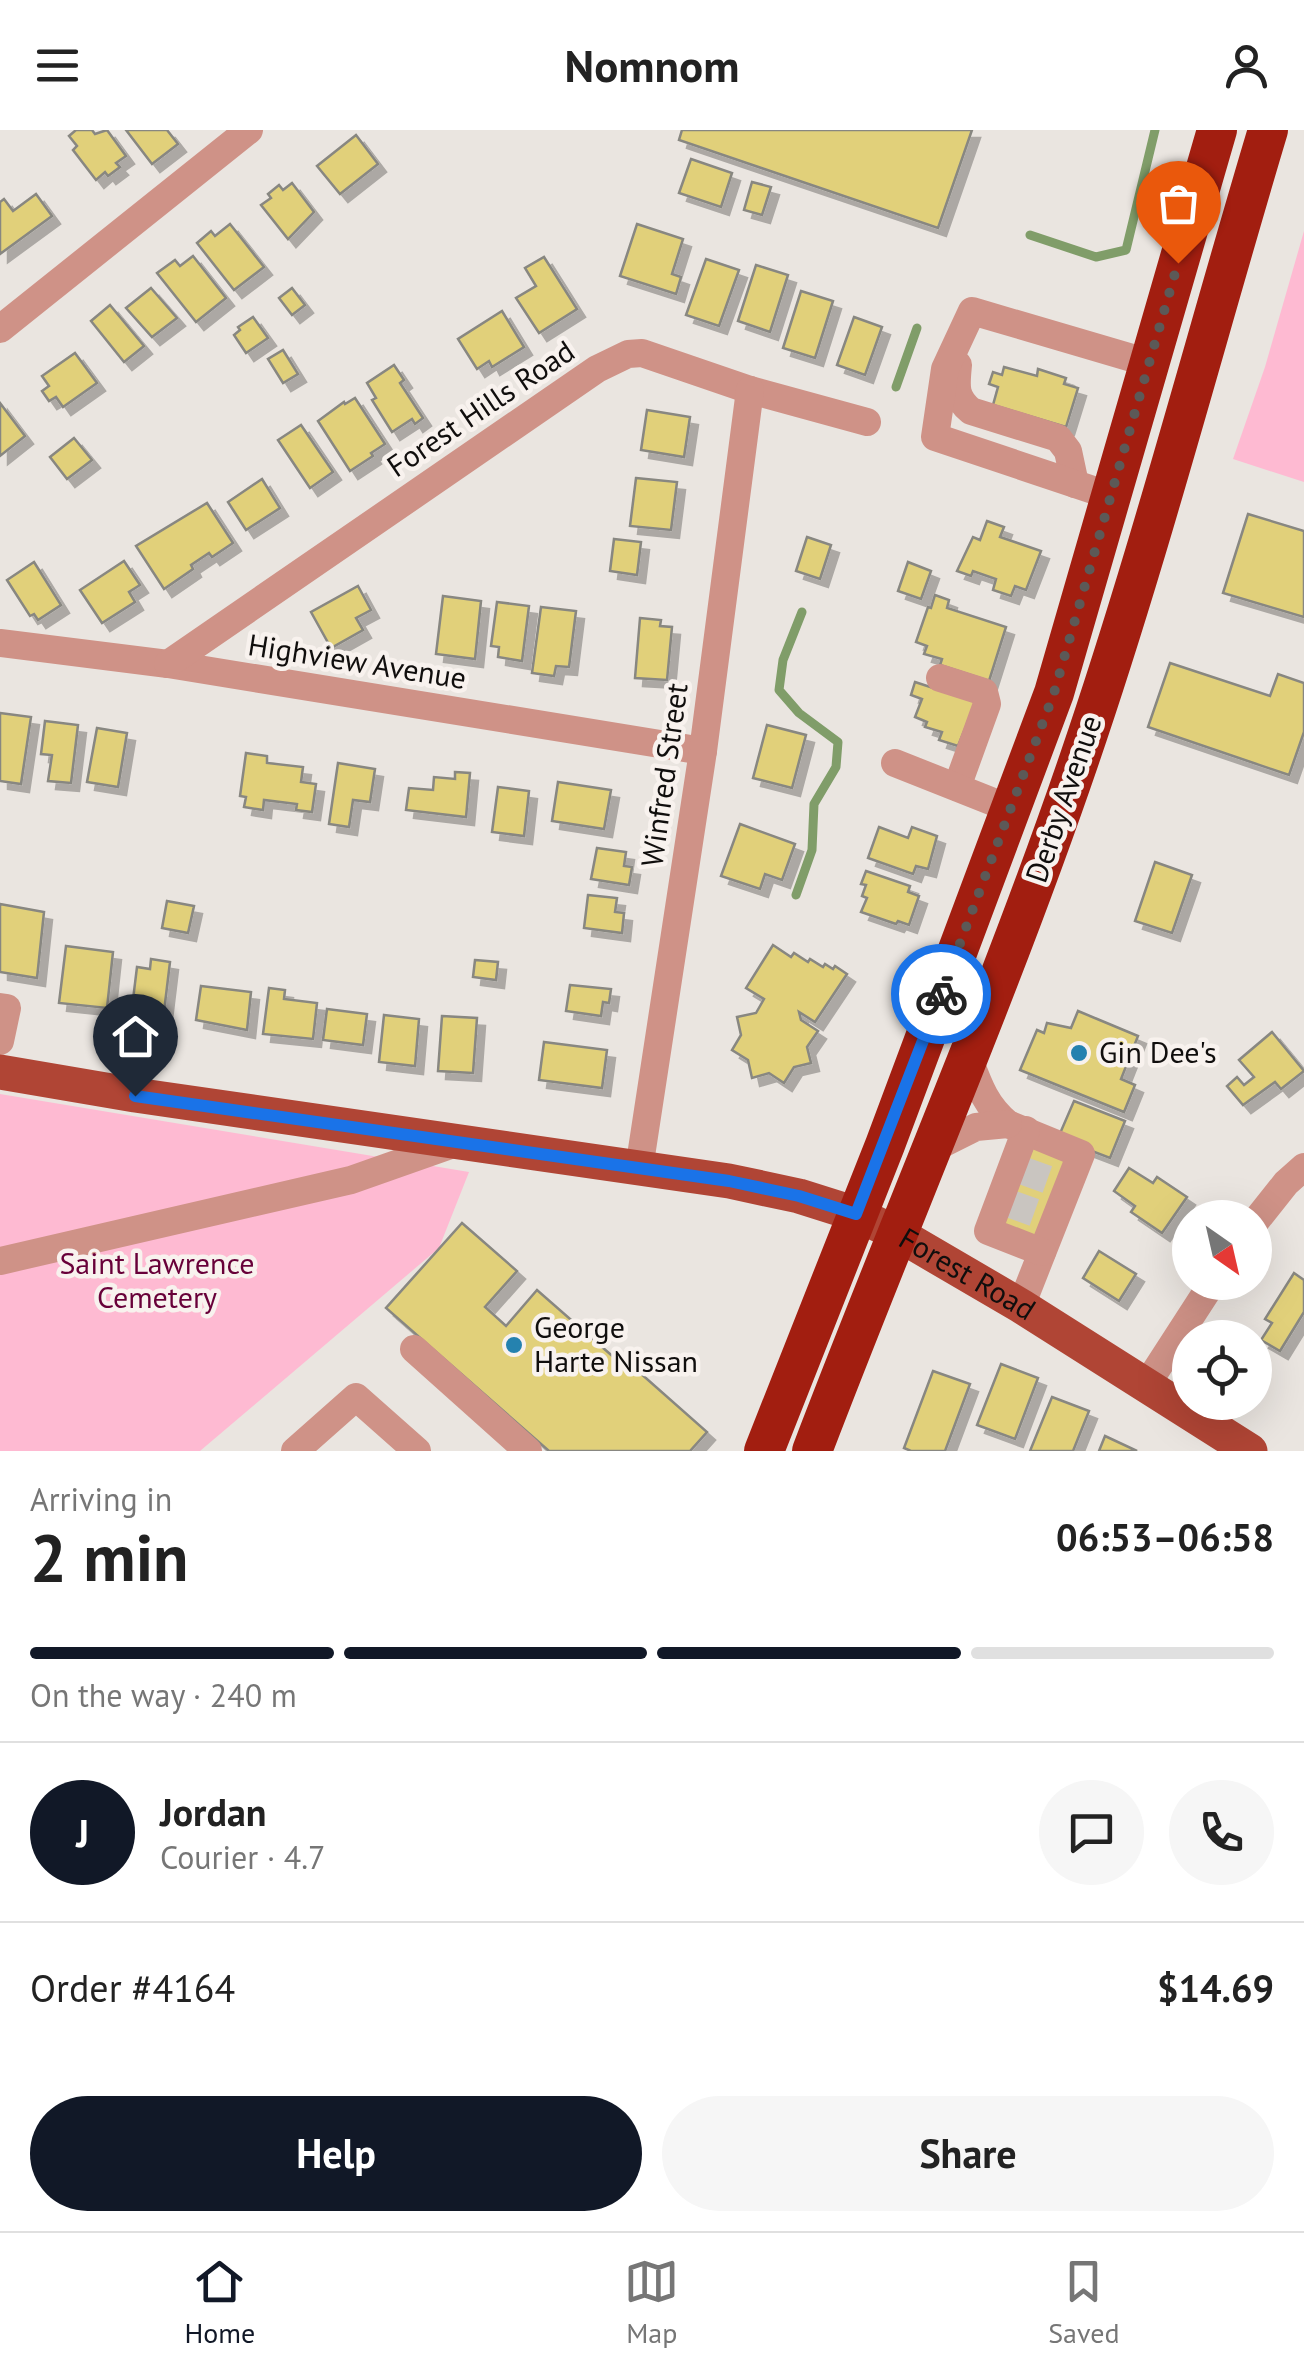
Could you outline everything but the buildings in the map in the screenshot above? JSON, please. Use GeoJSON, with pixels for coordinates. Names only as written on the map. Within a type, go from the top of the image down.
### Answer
{"type":"FeatureCollection","features":[{"type":"Feature","properties":{"kind":"highway","name":"Derby Avenue"},"geometry":{"type":"LineString","coordinates":[[764,1451],[885,1145],[1054,693],[1093,490],[1149,363],[1217,130]]}},
{"type":"Feature","properties":{"kind":"highway","name":"Derby Avenue"},"geometry":{"type":"LineString","coordinates":[[812,1451],[970,1060],[1081,756],[1268,130]]}},
{"type":"Feature","properties":{"kind":"main road","name":"Forest Road"},"geometry":{"type":"LineString","coordinates":[[0,1072],[729,1181],[799,1196],[856,1214],[898,1234],[1021,1306],[1250,1451]]}},
{"type":"Feature","properties":{"kind":"street"},"geometry":{"type":"LineString","coordinates":[[0,329],[232,135]]}},
{"type":"Feature","properties":{"kind":"street"},"geometry":{"type":"LineString","coordinates":[[1093,490],[935,437],[944,369],[972,311],[1149,363]]}},
{"type":"Feature","properties":{"kind":"street"},"geometry":{"type":"LineString","coordinates":[[962,334],[956,391],[960,402],[971,412],[1058,438],[1093,490]]}},
{"type":"Feature","properties":{"kind":"street","name":"Forest Hills Road"},"geometry":{"type":"LineString","coordinates":[[168,664],[612,360],[628,354],[642,353],[750,390],[867,422]]}},
{"type":"Feature","properties":{"kind":"street","name":"Winfred Street"},"geometry":{"type":"LineString","coordinates":[[639,1169],[702,750],[750,390]]}},
{"type":"Feature","properties":{"kind":"street","name":"Highview Avenue"},"geometry":{"type":"LineString","coordinates":[[0,644],[168,664],[702,750]]}},
{"type":"Feature","properties":{"kind":"street"},"geometry":{"type":"LineString","coordinates":[[940,678],[984,692],[987,704],[957,787]]}},
{"type":"Feature","properties":{"kind":"street"},"geometry":{"type":"LineString","coordinates":[[896,762],[1010,808]]}},
{"type":"Feature","properties":{"kind":"street"},"geometry":{"type":"LineString","coordinates":[[0,1007],[6,1008],[0,1042]]}},
{"type":"Feature","properties":{"kind":"street"},"geometry":{"type":"LineString","coordinates":[[970,1060],[985,1100],[1017,1127],[1081,1154],[1051,1218],[1021,1306]]}},
{"type":"Feature","properties":{"kind":"street"},"geometry":{"type":"LineString","coordinates":[[934,1148],[976,1127],[1017,1127]]}},
{"type":"Feature","properties":{"kind":"street"},"geometry":{"type":"LineString","coordinates":[[1017,1127],[1017,1169],[988,1230],[1042,1252]]}},
{"type":"Feature","properties":{"kind":"street"},"geometry":{"type":"LineString","coordinates":[[0,1261],[352,1180],[456,1143]]}},
{"type":"Feature","properties":{"kind":"street"},"geometry":{"type":"LineString","coordinates":[[1272,1201],[1304,1167]]}},
{"type":"Feature","properties":{"kind":"street"},"geometry":{"type":"LineString","coordinates":[[1147,1384],[1201,1300]]}},
{"type":"Feature","properties":{"kind":"street"},"geometry":{"type":"LineString","coordinates":[[414,1349],[528,1451]]}},
{"type":"Feature","properties":{"kind":"street"},"geometry":{"type":"LineString","coordinates":[[295,1451],[356,1397],[417,1451]]}},
{"type":"Feature","properties":{"kind":"green space"},"geometry":{"type":"Polygon","coordinates":[[[1304,231],[1304,482],[1233,459],[1265,367],[1304,231]]]}},
{"type":"Feature","properties":{"kind":"green space","name":"Saint Lawrence Cemetery"},"geometry":{"type":"Polygon","coordinates":[[[0,1094],[469,1172],[439,1248],[200,1451],[0,1451],[0,1094]]]}},
{"type":"Feature","properties":{"kind":"waterway"},"geometry":{"type":"LineString","coordinates":[[1030,235],[1096,257],[1126,250],[1155,130]]}},
{"type":"Feature","properties":{"kind":"waterway"},"geometry":{"type":"LineString","coordinates":[[896,387],[917,328]]}},
{"type":"Feature","properties":{"kind":"waterway"},"geometry":{"type":"LineString","coordinates":[[796,895],[812,850],[814,804],[836,767],[838,742],[799,713],[779,690],[783,660],[802,612]]}},
{"type":"Feature","properties":{"kind":"tunnel"},"geometry":{"type":"LineString","coordinates":[[1021,1170],[1060,1184]]}},
{"type":"Feature","properties":{"kind":"tunnel"},"geometry":{"type":"LineString","coordinates":[[1008,1203],[1047,1217]]}},
{"type":"Feature","properties":{"kind":"way so far"},"geometry":{"type":"LineString","coordinates":[[941,994],[1054,693],[1178,263]]}},
{"type":"Feature","properties":{"kind":"place","name":"Gin Dee's"},"geometry":{"type":"Point","coordinates":[1079,1053]}},
{"type":"Feature","properties":{"kind":"place","name":"George Harte Nissan"},"geometry":{"type":"Point","coordinates":[514,1345]}},
{"type":"Feature","properties":{"kind":"route"},"geometry":{"type":"LineString","coordinates":[[135,1096],[729,1181],[799,1196],[856,1214],[941,994]]}}]}
